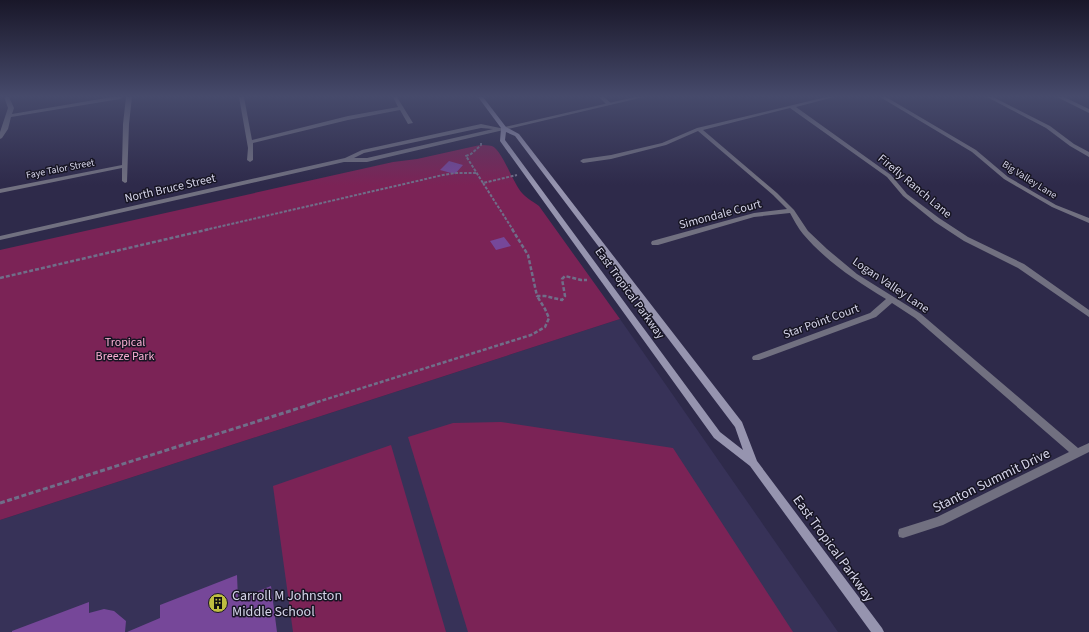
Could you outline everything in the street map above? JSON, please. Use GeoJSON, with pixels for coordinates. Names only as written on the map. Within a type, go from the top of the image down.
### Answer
{"type":"FeatureCollection","features":[{"type":"Feature","properties":{"kind":"main road","name":"East Tropical Parkway"},"geometry":{"type":"LineString","coordinates":[[753,463],[717,435],[502,140],[504,128],[516,135],[738,425],[753,463],[878,632]]}},
{"type":"Feature","properties":{"kind":"street"},"geometry":{"type":"LineString","coordinates":[[0,137],[5,126]]}},
{"type":"Feature","properties":{"kind":"street"},"geometry":{"type":"LineString","coordinates":[[125,181],[127,126]]}},
{"type":"Feature","properties":{"kind":"street"},"geometry":{"type":"LineString","coordinates":[[247,126],[252,155],[250,160]]}},
{"type":"Feature","properties":{"kind":"street"},"geometry":{"type":"LineString","coordinates":[[250,142],[311,126]]}},
{"type":"Feature","properties":{"kind":"street","name":"North Bruce Street"},"geometry":{"type":"LineString","coordinates":[[0,238],[344,160],[367,160],[511,126]]}},
{"type":"Feature","properties":{"kind":"street"},"geometry":{"type":"LineString","coordinates":[[583,161],[611,157],[664,144],[699,129],[710,126]]}},
{"type":"Feature","properties":{"kind":"street","name":"Firefly Ranch Lane"},"geometry":{"type":"LineString","coordinates":[[820,126],[889,176],[905,195],[937,220],[966,239],[1021,266],[1089,314]]}},
{"type":"Feature","properties":{"kind":"street","name":"Big Valley Lane"},"geometry":{"type":"LineString","coordinates":[[933,126],[974,151],[1006,178],[1054,206],[1089,221]]}},
{"type":"Feature","properties":{"kind":"street"},"geometry":{"type":"LineString","coordinates":[[1047,126],[1072,145],[1089,155]]}},
{"type":"Feature","properties":{"kind":"street","name":"Logan Valley Lane"},"geometry":{"type":"LineString","coordinates":[[699,129],[775,194],[792,211],[805,232],[824,251],[854,276],[918,316],[1077,453]]}},
{"type":"Feature","properties":{"kind":"street","name":"Faye Talor Street"},"geometry":{"type":"LineString","coordinates":[[0,191],[125,166]]}},
{"type":"Feature","properties":{"kind":"street","name":"Simondale Court"},"geometry":{"type":"LineString","coordinates":[[656,243],[754,215],[792,211]]}},
{"type":"Feature","properties":{"kind":"street","name":"Star Point Court"},"geometry":{"type":"LineString","coordinates":[[756,358],[873,315],[891,299]]}},
{"type":"Feature","properties":{"kind":"street","name":"Stanton Summit Drive"},"geometry":{"type":"LineString","coordinates":[[903,533],[940,521],[1089,447]]}},
{"type":"Feature","properties":{"kind":"path"},"geometry":{"type":"LineString","coordinates":[[0,503],[531,335],[544,329],[549,321],[548,313],[537,296],[534,288],[528,255],[466,156],[471,154],[481,145],[481,143]]}},
{"type":"Feature","properties":{"kind":"path"},"geometry":{"type":"LineString","coordinates":[[483,183],[526,172]]}},
{"type":"Feature","properties":{"kind":"path"},"geometry":{"type":"LineString","coordinates":[[0,278],[443,175],[456,173],[477,173]]}},
{"type":"Feature","properties":{"kind":"path"},"geometry":{"type":"LineString","coordinates":[[537,296],[545,294],[557,300],[562,300],[565,296],[562,280],[565,276],[569,276],[581,282],[587,280]]}},
{"type":"Feature","properties":{"kind":"shaded area"},"geometry":{"type":"Polygon","coordinates":[[[620,319],[838,632],[0,632],[0,520],[620,319]]]}},
{"type":"Feature","properties":{"kind":"green space","name":"Tropical Breeze Park"},"geometry":{"type":"Polygon","coordinates":[[[480,145],[492,146],[496,149],[504,160],[522,193],[539,206],[620,319],[0,520],[0,250],[393,162],[417,159],[480,145]]]}},
{"type":"Feature","properties":{"kind":"green space"},"geometry":{"type":"Polygon","coordinates":[[[501,422],[673,448],[793,632],[468,632],[408,437],[453,423],[501,422]]]}},
{"type":"Feature","properties":{"kind":"green space"},"geometry":{"type":"Polygon","coordinates":[[[391,445],[446,632],[293,632],[273,486],[391,445]]]}},
{"type":"Feature","properties":{"kind":"building"},"geometry":{"type":"Polygon","coordinates":[[[449,161],[463,165],[455,174],[440,170],[449,161]]]}},
{"type":"Feature","properties":{"kind":"building"},"geometry":{"type":"Polygon","coordinates":[[[504,237],[511,246],[496,250],[490,241],[504,237]]]}},
{"type":"Feature","properties":{"kind":"building","name":"Carroll M Johnston Middle School"},"geometry":{"type":"Polygon","coordinates":[[[237,575],[238,599],[271,586],[277,632],[127,632],[160,618],[160,605],[237,575]]]}},
{"type":"Feature","properties":{"kind":"building"},"geometry":{"type":"Polygon","coordinates":[[[89,602],[89,613],[104,609],[114,611],[126,621],[125,632],[12,632],[12,631],[89,602]]]}},
{"type":"Feature","properties":{"kind":"place","name":"Carroll M Johnston Middle School"},"geometry":{"type":"Point","coordinates":[218,603]}}]}
